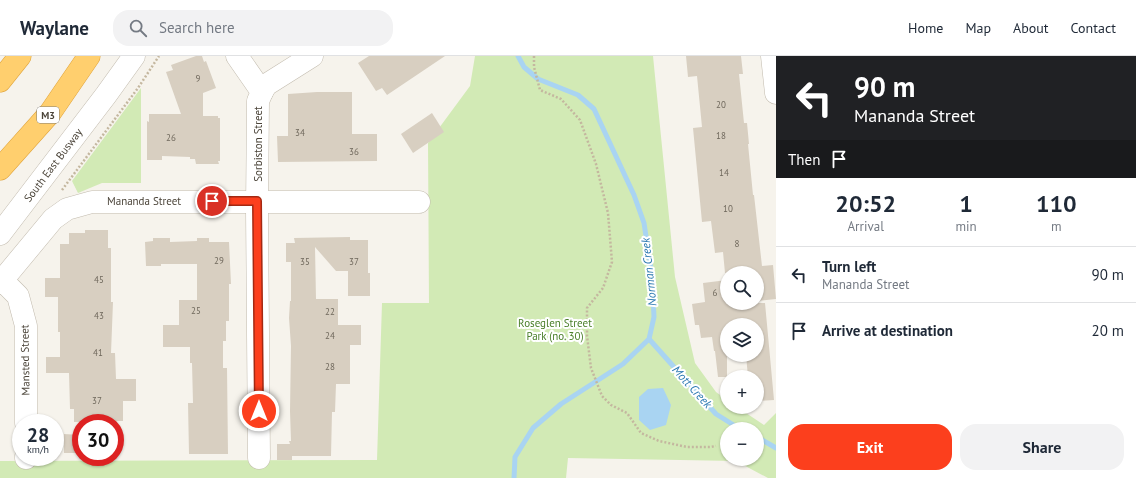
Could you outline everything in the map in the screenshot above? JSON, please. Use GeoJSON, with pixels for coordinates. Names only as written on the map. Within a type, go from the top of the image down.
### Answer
{"type":"FeatureCollection","features":[{"type":"Feature","properties":{"kind":"highway"},"geometry":{"type":"LineString","coordinates":[[0,82],[20,56]]}},
{"type":"Feature","properties":{"kind":"highway","name":"M3"},"geometry":{"type":"LineString","coordinates":[[0,169],[50,113],[88,56]]}},
{"type":"Feature","properties":{"kind":"street","name":"South East Busway"},"geometry":{"type":"LineString","coordinates":[[0,234],[134,56]]}},
{"type":"Feature","properties":{"kind":"street","name":"Sorbiston Street"},"geometry":{"type":"LineString","coordinates":[[237,56],[262,92],[258,101],[257,201],[259,458]]}},
{"type":"Feature","properties":{"kind":"street"},"geometry":{"type":"LineString","coordinates":[[262,92],[266,85],[312,56]]}},
{"type":"Feature","properties":{"kind":"street"},"geometry":{"type":"LineString","coordinates":[[772,56],[776,94]]}},
{"type":"Feature","properties":{"kind":"street","name":"South East Busway"},"geometry":{"type":"LineString","coordinates":[[0,215],[106,95]]}},
{"type":"Feature","properties":{"kind":"street","name":"Mananda Street"},"geometry":{"type":"LineString","coordinates":[[1,281],[53,219],[67,208],[92,202],[419,202]]}},
{"type":"Feature","properties":{"kind":"street","name":"Mansted Street"},"geometry":{"type":"LineString","coordinates":[[1,281],[18,296],[26,326],[26,414]]}},
{"type":"Feature","properties":{"kind":"path"},"geometry":{"type":"LineString","coordinates":[[534,56],[534,67],[540,90],[561,99],[580,120],[596,164],[608,213],[612,262],[603,288],[587,308],[587,336],[592,371],[600,392],[611,405],[627,413],[641,433],[659,442],[686,447],[710,448],[716,446]]}},
{"type":"Feature","properties":{"kind":"green space","name":"Roseglen Street Park (no. 30)"},"geometry":{"type":"Polygon","coordinates":[[[475,56],[653,56],[675,277],[695,363],[716,392],[720,395],[720,414],[748,414],[760,422],[720,422],[720,461],[568,458],[566,478],[0,478],[0,461],[12,461],[12,466],[64,466],[64,461],[72,461],[72,466],[124,466],[124,461],[377,460],[382,303],[429,303],[428,143],[470,86],[475,56]]]}},
{"type":"Feature","properties":{"kind":"green space"},"geometry":{"type":"Polygon","coordinates":[[[141,88],[141,183],[102,183],[78,193],[72,181],[141,88]]]}},
{"type":"Feature","properties":{"kind":"green space","name":"Roseglen Street Park (no. 30)"},"geometry":{"type":"Polygon","coordinates":[[[776,413],[776,478],[768,478],[745,466],[764,466],[764,425],[776,413]]]}},
{"type":"Feature","properties":{"kind":"water"},"geometry":{"type":"Polygon","coordinates":[[[663,388],[671,405],[666,425],[650,430],[639,420],[639,397],[648,389],[663,388]]]}},
{"type":"Feature","properties":{"kind":"building"},"geometry":{"type":"Polygon","coordinates":[[[196,56],[202,56],[204,62],[206,61],[216,88],[203,93],[203,116],[218,116],[218,118],[220,118],[219,164],[196,164],[195,159],[190,159],[190,157],[162,156],[162,160],[147,160],[147,121],[149,122],[149,114],[181,114],[166,72],[173,70],[171,65],[196,56]]]}},
{"type":"Feature","properties":{"kind":"building"},"geometry":{"type":"Polygon","coordinates":[[[369,56],[445,56],[387,95],[382,88],[376,91],[358,63],[369,56]]]}},
{"type":"Feature","properties":{"kind":"building"},"geometry":{"type":"Polygon","coordinates":[[[686,56],[741,56],[743,74],[739,74],[744,123],[747,123],[753,195],[762,266],[724,266],[723,252],[715,253],[711,221],[702,222],[693,128],[702,127],[697,76],[688,77],[686,56]]]}},
{"type":"Feature","properties":{"kind":"building"},"geometry":{"type":"Polygon","coordinates":[[[352,92],[352,134],[377,134],[377,161],[278,162],[277,136],[288,136],[288,94],[352,92]]]}},
{"type":"Feature","properties":{"kind":"building"},"geometry":{"type":"Polygon","coordinates":[[[432,113],[444,132],[413,153],[401,134],[432,113]]]}},
{"type":"Feature","properties":{"kind":"building"},"geometry":{"type":"Polygon","coordinates":[[[85,230],[108,230],[108,248],[111,248],[111,302],[113,302],[111,353],[115,353],[116,379],[136,379],[136,401],[123,401],[123,414],[74,414],[74,409],[70,409],[69,373],[46,373],[46,357],[60,357],[60,332],[58,332],[58,297],[45,297],[45,278],[60,278],[60,244],[69,244],[69,233],[85,233],[85,230]]]}},
{"type":"Feature","properties":{"kind":"building"},"geometry":{"type":"Polygon","coordinates":[[[350,237],[350,240],[368,240],[370,296],[348,296],[348,271],[336,271],[315,247],[316,299],[338,299],[338,325],[361,325],[361,345],[350,345],[350,384],[336,384],[335,412],[332,412],[331,456],[292,456],[292,460],[277,460],[277,444],[290,444],[289,441],[291,441],[291,346],[289,318],[291,301],[291,262],[286,262],[286,243],[295,243],[294,238],[350,237]]]}},
{"type":"Feature","properties":{"kind":"building"},"geometry":{"type":"Polygon","coordinates":[[[153,238],[170,238],[170,242],[197,241],[197,238],[209,238],[209,242],[229,242],[231,284],[229,284],[229,321],[226,321],[226,341],[223,341],[223,368],[227,368],[228,454],[189,454],[188,403],[193,403],[190,347],[163,347],[163,325],[179,325],[179,300],[197,300],[197,264],[161,264],[161,266],[146,266],[145,242],[153,241],[153,238]]]}},
{"type":"Feature","properties":{"kind":"building"},"geometry":{"type":"Polygon","coordinates":[[[773,265],[776,299],[764,300],[764,266],[762,266],[773,265]]]}},
{"type":"Feature","properties":{"kind":"building"},"geometry":{"type":"Polygon","coordinates":[[[720,281],[720,310],[764,310],[765,303],[774,400],[764,401],[764,370],[747,370],[747,362],[764,362],[764,318],[720,318],[720,362],[727,362],[727,370],[720,370],[720,377],[718,377],[712,337],[701,338],[699,325],[695,325],[692,304],[705,302],[703,283],[720,281]]]}},
{"type":"Feature","properties":{"kind":"building"},"geometry":{"type":"Polygon","coordinates":[[[64,434],[72,434],[72,453],[64,453],[64,434]]]}},
{"type":"Feature","properties":{"kind":"waterway","name":"Norman Creek"},"geometry":{"type":"LineString","coordinates":[[514,478],[515,457],[533,428],[561,404],[623,364],[649,339],[654,317],[652,276],[644,223],[634,195],[594,109],[578,95],[538,79],[524,67],[518,56]]}},
{"type":"Feature","properties":{"kind":"waterway","name":"Mott Creek"},"geometry":{"type":"LineString","coordinates":[[649,339],[716,414],[729,422]]}},
{"type":"Feature","properties":{"kind":"waterway","name":"Mott Creek"},"geometry":{"type":"LineString","coordinates":[[764,441],[776,448]]}},
{"type":"Feature","properties":{"kind":"route"},"geometry":{"type":"LineString","coordinates":[[212,201],[257,201],[259,411]]}}]}
